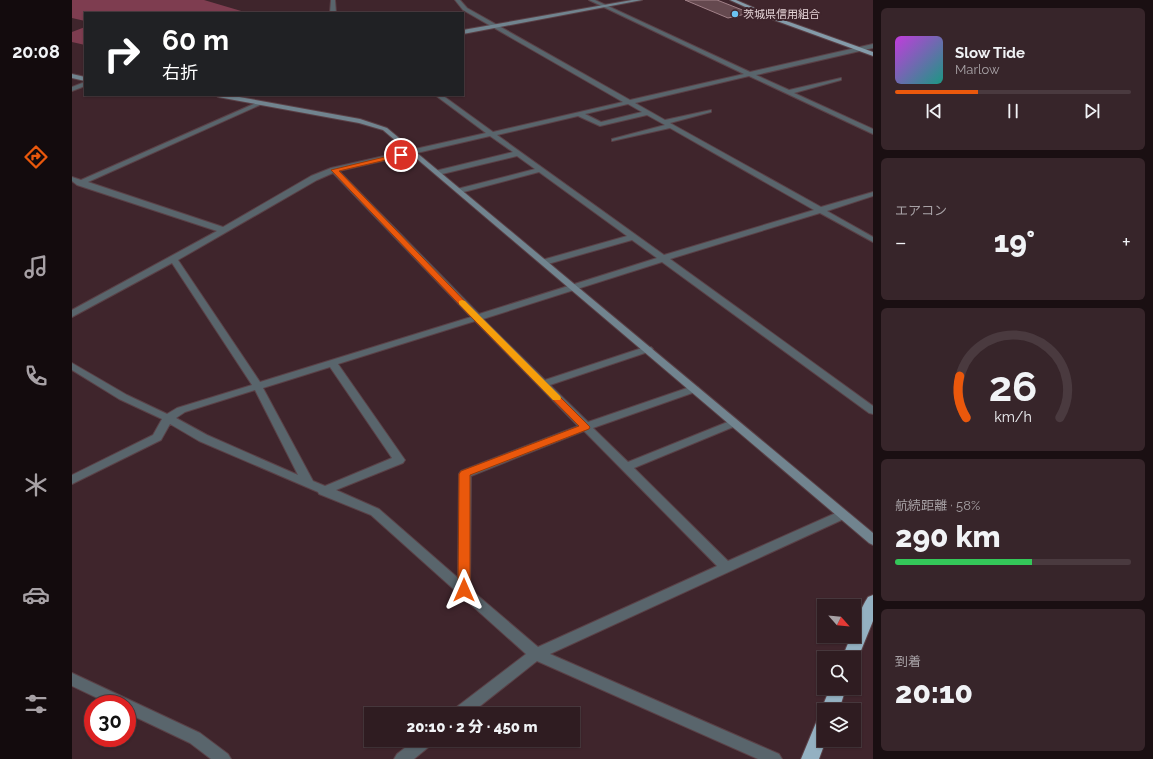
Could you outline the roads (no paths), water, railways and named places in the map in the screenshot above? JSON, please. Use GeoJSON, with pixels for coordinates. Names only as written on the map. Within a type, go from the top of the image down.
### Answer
{"type":"FeatureCollection","features":[{"type":"Feature","properties":{"kind":"highway"},"geometry":{"type":"LineString","coordinates":[[853,651],[873,602]]}},
{"type":"Feature","properties":{"kind":"highway"},"geometry":{"type":"LineString","coordinates":[[810,759],[817,742]]}},
{"type":"Feature","properties":{"kind":"main road"},"geometry":{"type":"LineString","coordinates":[[732,0],[776,19],[873,54]]}},
{"type":"Feature","properties":{"kind":"street"},"geometry":{"type":"LineString","coordinates":[[333,0],[333,12]]}},
{"type":"Feature","properties":{"kind":"street"},"geometry":{"type":"LineString","coordinates":[[457,0],[465,9],[873,240]]}},
{"type":"Feature","properties":{"kind":"street"},"geometry":{"type":"LineString","coordinates":[[591,0],[873,132]]}},
{"type":"Feature","properties":{"kind":"street"},"geometry":{"type":"LineString","coordinates":[[464,32],[640,0]]}},
{"type":"Feature","properties":{"kind":"street"},"geometry":{"type":"LineString","coordinates":[[72,314],[173,259],[314,178],[334,170],[873,46]]}},
{"type":"Feature","properties":{"kind":"street"},"geometry":{"type":"LineString","coordinates":[[72,76],[84,79]]}},
{"type":"Feature","properties":{"kind":"street"},"geometry":{"type":"LineString","coordinates":[[789,92],[839,79]]}},
{"type":"Feature","properties":{"kind":"street"},"geometry":{"type":"LineString","coordinates":[[72,89],[84,84]]}},
{"type":"Feature","properties":{"kind":"street"},"geometry":{"type":"LineString","coordinates":[[223,96],[379,126],[391,133],[873,540]]}},
{"type":"Feature","properties":{"kind":"street"},"geometry":{"type":"LineString","coordinates":[[439,96],[873,412]]}},
{"type":"Feature","properties":{"kind":"street"},"geometry":{"type":"LineString","coordinates":[[80,182],[260,103]]}},
{"type":"Feature","properties":{"kind":"street"},"geometry":{"type":"LineString","coordinates":[[664,122],[709,111]]}},
{"type":"Feature","properties":{"kind":"street"},"geometry":{"type":"LineString","coordinates":[[579,114],[600,124],[647,113]]}},
{"type":"Feature","properties":{"kind":"street"},"geometry":{"type":"LineString","coordinates":[[614,140],[671,126]]}},
{"type":"Feature","properties":{"kind":"street"},"geometry":{"type":"LineString","coordinates":[[438,173],[519,154]]}},
{"type":"Feature","properties":{"kind":"street"},"geometry":{"type":"LineString","coordinates":[[460,191],[541,169]]}},
{"type":"Feature","properties":{"kind":"street"},"geometry":{"type":"LineString","coordinates":[[334,170],[476,318],[726,567]]}},
{"type":"Feature","properties":{"kind":"street"},"geometry":{"type":"LineString","coordinates":[[72,180],[222,230]]}},
{"type":"Feature","properties":{"kind":"street"},"geometry":{"type":"LineString","coordinates":[[72,480],[157,437],[168,418],[181,410],[574,286],[873,194]]}},
{"type":"Feature","properties":{"kind":"street"},"geometry":{"type":"LineString","coordinates":[[545,262],[634,237]]}},
{"type":"Feature","properties":{"kind":"street"},"geometry":{"type":"LineString","coordinates":[[173,259],[257,385],[309,484]]}},
{"type":"Feature","properties":{"kind":"street"},"geometry":{"type":"LineString","coordinates":[[543,384],[648,349]]}},
{"type":"Feature","properties":{"kind":"street"},"geometry":{"type":"LineString","coordinates":[[323,491],[399,460],[332,362]]}},
{"type":"Feature","properties":{"kind":"street"},"geometry":{"type":"LineString","coordinates":[[72,366],[123,397],[150,411],[168,418],[203,438],[323,491],[375,512],[536,654],[774,759]]}},
{"type":"Feature","properties":{"kind":"street"},"geometry":{"type":"LineString","coordinates":[[464,590],[465,474],[585,427],[694,389]]}},
{"type":"Feature","properties":{"kind":"street"},"geometry":{"type":"LineString","coordinates":[[626,468],[734,423]]}},
{"type":"Feature","properties":{"kind":"street"},"geometry":{"type":"LineString","coordinates":[[468,707],[536,654],[842,515]]}},
{"type":"Feature","properties":{"kind":"street"},"geometry":{"type":"LineString","coordinates":[[72,679],[105,695]]}},
{"type":"Feature","properties":{"kind":"street"},"geometry":{"type":"LineString","coordinates":[[136,710],[195,738],[224,759]]}},
{"type":"Feature","properties":{"kind":"street"},"geometry":{"type":"LineString","coordinates":[[402,759],[417,747]]}},
{"type":"Feature","properties":{"kind":"place","name":"茨城県信用組合"},"geometry":{"type":"Point","coordinates":[735,14]}}]}
